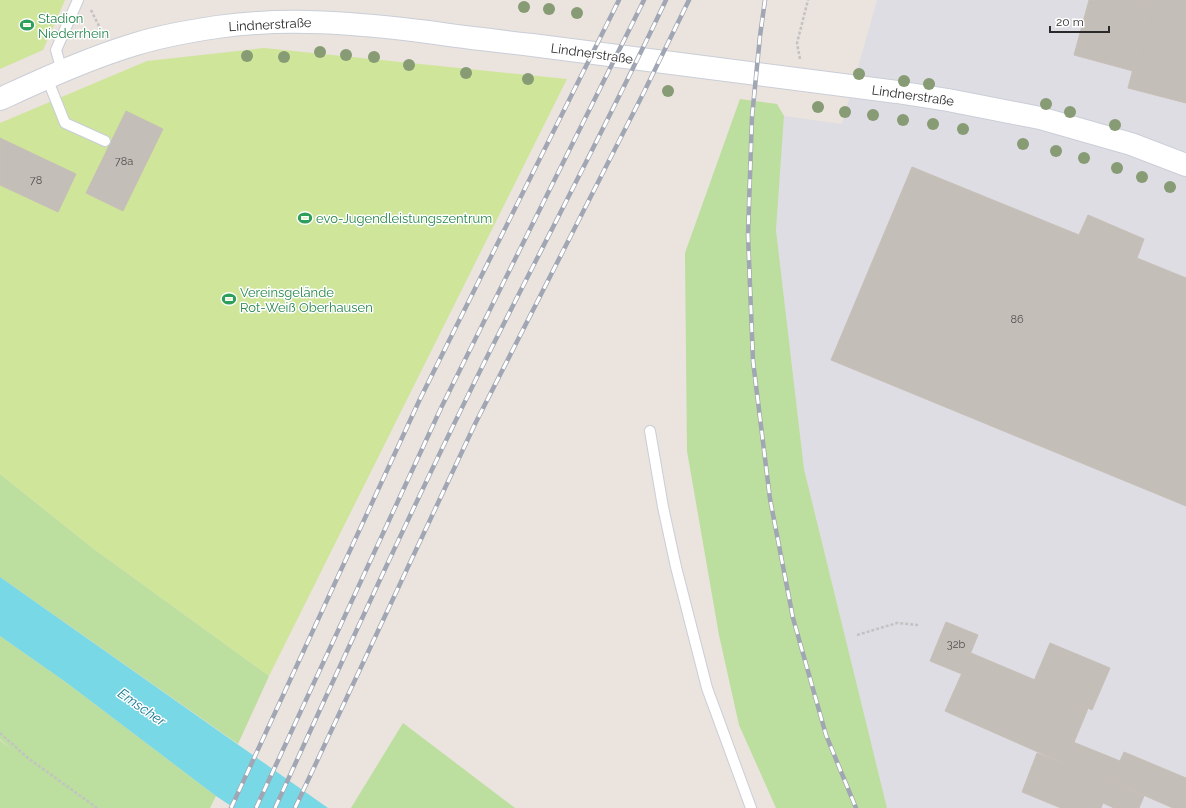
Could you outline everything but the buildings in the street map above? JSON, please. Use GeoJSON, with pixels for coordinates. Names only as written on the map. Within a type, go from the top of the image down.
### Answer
{"type":"FeatureCollection","features":[{"type":"Feature","properties":{"kind":"street","name":"Lindnerstraße"},"geometry":{"type":"LineString","coordinates":[[0,99],[55,74],[136,44],[176,35],[217,27],[251,23],[300,22],[354,24],[796,79],[948,100],[1040,118],[1131,144],[1186,165]]}},
{"type":"Feature","properties":{"kind":"lane"},"geometry":{"type":"LineString","coordinates":[[78,0],[56,50],[55,74],[65,123],[105,141]]}},
{"type":"Feature","properties":{"kind":"lane"},"geometry":{"type":"LineString","coordinates":[[650,431],[663,507],[676,567],[704,680],[751,808]]}},
{"type":"Feature","properties":{"kind":"path"},"geometry":{"type":"LineString","coordinates":[[796,79],[800,57],[797,43],[808,0]]}},
{"type":"Feature","properties":{"kind":"path"},"geometry":{"type":"LineString","coordinates":[[88,4],[102,32],[95,34]]}},
{"type":"Feature","properties":{"kind":"path"},"geometry":{"type":"LineString","coordinates":[[857,635],[897,623],[919,625]]}},
{"type":"Feature","properties":{"kind":"path"},"geometry":{"type":"LineString","coordinates":[[0,733],[28,758],[97,808]]}},
{"type":"Feature","properties":{"kind":"shaded area"},"geometry":{"type":"Polygon","coordinates":[[[877,0],[1186,0],[1186,808],[887,808],[804,469],[776,230],[784,116],[842,124],[877,0]]]}},
{"type":"Feature","properties":{"kind":"green space","name":"Stadion Niederrhein"},"geometry":{"type":"Polygon","coordinates":[[[0,0],[65,0],[43,50],[0,69],[0,0]]]}},
{"type":"Feature","properties":{"kind":"green space","name":"Vereinsgelände Rot-Weiß Oberhausen"},"geometry":{"type":"Polygon","coordinates":[[[264,48],[567,79],[269,676],[94,549],[0,474],[0,123],[147,61],[264,48]]]}},
{"type":"Feature","properties":{"kind":"green space"},"geometry":{"type":"Polygon","coordinates":[[[740,99],[777,104],[784,116],[776,230],[804,469],[887,808],[776,808],[739,725],[719,635],[687,451],[685,253],[740,99]]]}},
{"type":"Feature","properties":{"kind":"green space"},"geometry":{"type":"Polygon","coordinates":[[[0,474],[94,549],[269,676],[238,744],[0,577],[0,474]]]}},
{"type":"Feature","properties":{"kind":"green space"},"geometry":{"type":"Polygon","coordinates":[[[0,636],[67,683],[216,796],[210,808],[0,808],[0,740],[12,750],[0,739],[0,636]]]}},
{"type":"Feature","properties":{"kind":"green space"},"geometry":{"type":"Polygon","coordinates":[[[403,723],[515,808],[351,808],[403,723]]]}},
{"type":"Feature","properties":{"kind":"water","name":"Emscher"},"geometry":{"type":"Polygon","coordinates":[[[0,577],[328,808],[234,808],[216,796],[67,683],[0,636],[0,577]]]}},
{"type":"Feature","properties":{"kind":"railway"},"geometry":{"type":"LineString","coordinates":[[231,808],[420,399],[619,0]]}},
{"type":"Feature","properties":{"kind":"railway"},"geometry":{"type":"LineString","coordinates":[[256,808],[441,408],[644,0]]}},
{"type":"Feature","properties":{"kind":"railway"},"geometry":{"type":"LineString","coordinates":[[275,808],[435,464],[666,0]]}},
{"type":"Feature","properties":{"kind":"railway"},"geometry":{"type":"LineString","coordinates":[[295,808],[475,424],[644,92],[689,0]]}},
{"type":"Feature","properties":{"kind":"railway"},"geometry":{"type":"LineString","coordinates":[[765,0],[752,117],[748,235],[753,361],[770,499],[793,618],[826,735],[856,808]]}},
{"type":"Feature","properties":{"kind":"place","name":"Stadion Niederrhein"},"geometry":{"type":"Point","coordinates":[27,25]}},
{"type":"Feature","properties":{"kind":"place","name":"evo-Jugendleistungszentrum"},"geometry":{"type":"Point","coordinates":[305,218]}},
{"type":"Feature","properties":{"kind":"place","name":"Vereinsgelände Rot-Weiß Oberhausen"},"geometry":{"type":"Point","coordinates":[229,299]}}]}
